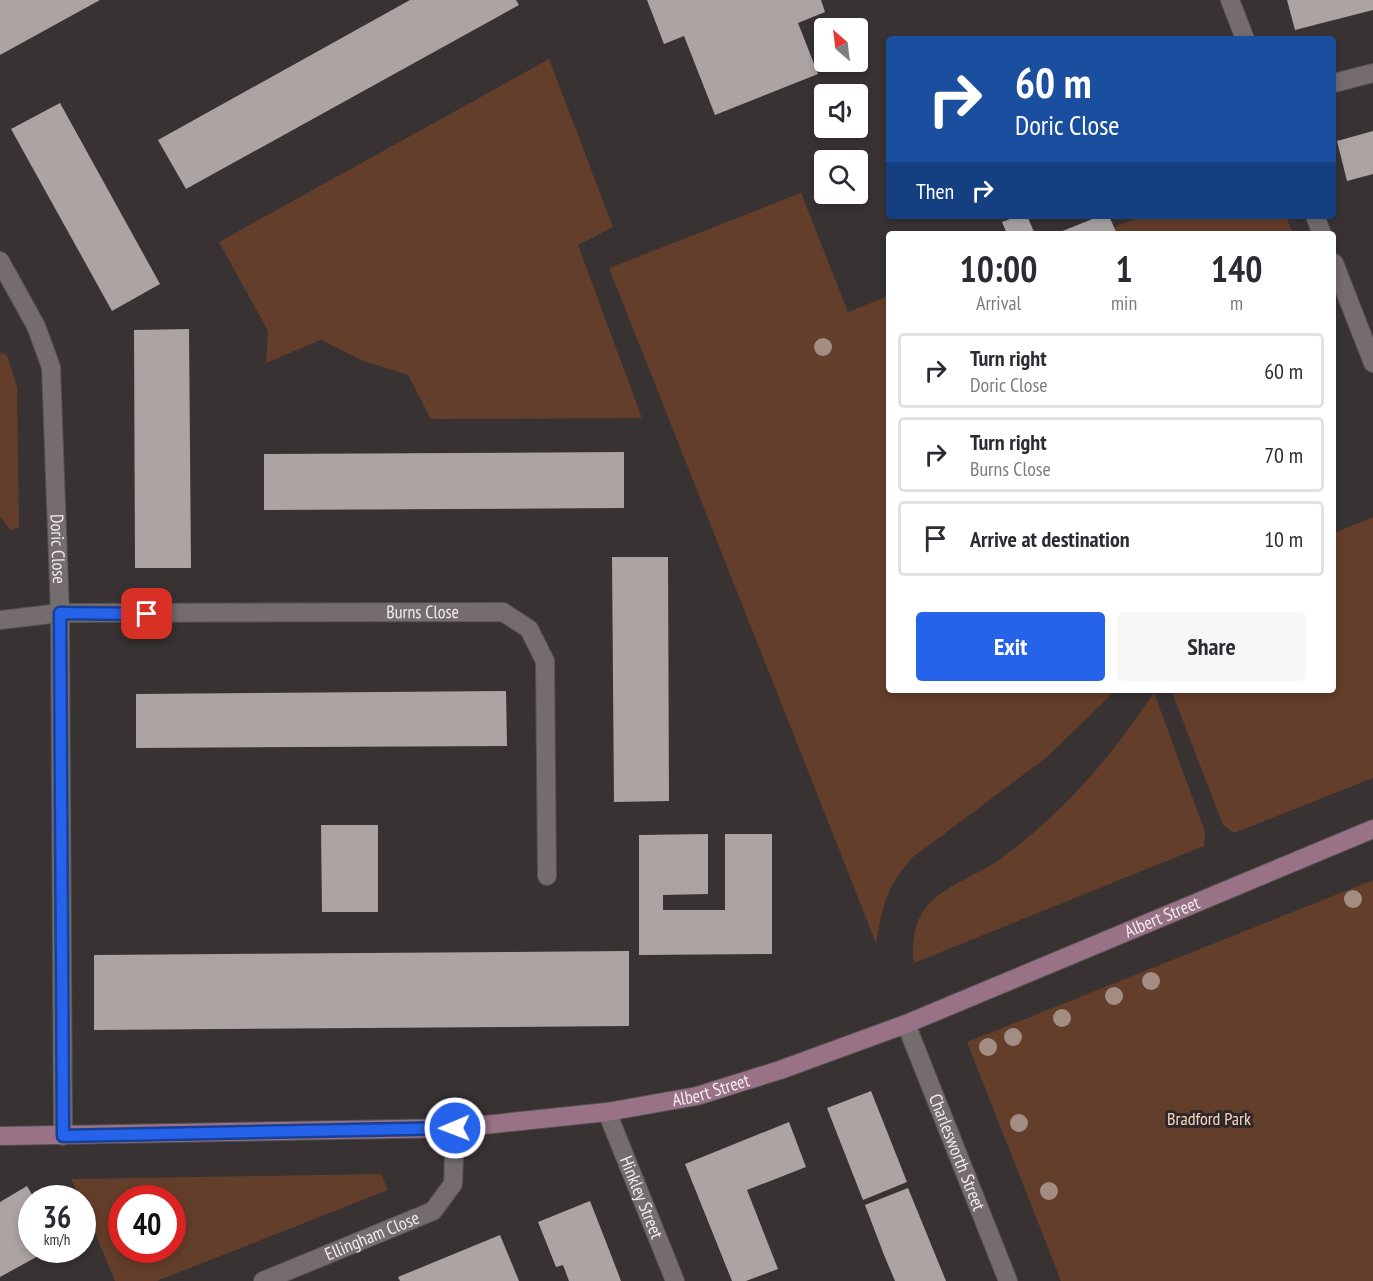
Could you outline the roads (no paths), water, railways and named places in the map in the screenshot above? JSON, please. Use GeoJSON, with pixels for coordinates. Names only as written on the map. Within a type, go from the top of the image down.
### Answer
{"type":"FeatureCollection","features":[{"type":"Feature","properties":{"kind":"street"},"geometry":{"type":"LineString","coordinates":[[1230,0],[1244,36]]}},
{"type":"Feature","properties":{"kind":"street"},"geometry":{"type":"LineString","coordinates":[[1336,82],[1373,73]]}},
{"type":"Feature","properties":{"kind":"street","name":"Doric Close"},"geometry":{"type":"LineString","coordinates":[[0,261],[36,326],[51,367],[60,613],[63,1136]]}},
{"type":"Feature","properties":{"kind":"street"},"geometry":{"type":"LineString","coordinates":[[1336,268],[1373,363]]}},
{"type":"Feature","properties":{"kind":"street","name":"Burns Close"},"geometry":{"type":"LineString","coordinates":[[0,620],[60,613],[503,612],[529,629],[545,661],[547,876]]}},
{"type":"Feature","properties":{"kind":"street","name":"Albert Street"},"geometry":{"type":"LineString","coordinates":[[0,1136],[455,1128],[607,1112],[697,1095],[780,1070],[906,1024],[1373,829]]}},
{"type":"Feature","properties":{"kind":"street","name":"Charlesworth Street"},"geometry":{"type":"LineString","coordinates":[[906,1024],[1008,1281]]}},
{"type":"Feature","properties":{"kind":"street","name":"Hinkley Street"},"geometry":{"type":"LineString","coordinates":[[607,1112],[675,1281]]}},
{"type":"Feature","properties":{"kind":"street","name":"Ellingham Close"},"geometry":{"type":"LineString","coordinates":[[263,1281],[433,1211],[453,1184],[455,1128]]}},
{"type":"Feature","properties":{"kind":"park label","name":"Bradford Park"},"geometry":{"type":"Point","coordinates":[1209,1119]}}]}
